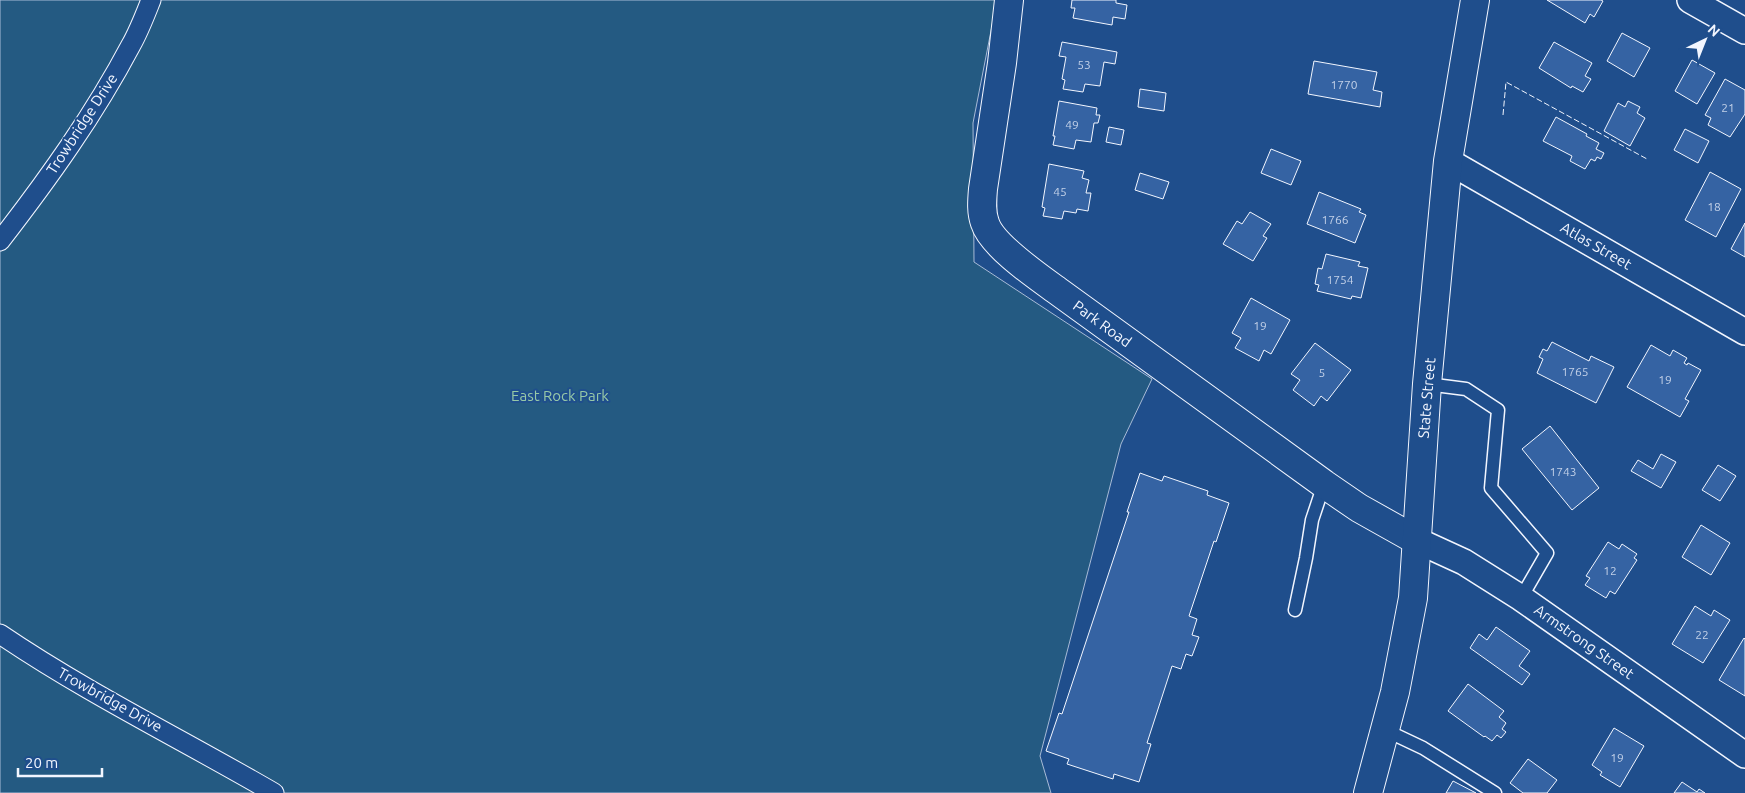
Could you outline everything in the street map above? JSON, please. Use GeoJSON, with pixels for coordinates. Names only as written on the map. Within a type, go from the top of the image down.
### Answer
{"type":"FeatureCollection","features":[{"type":"Feature","properties":{"kind":"main road","name":"Park Road"},"geometry":{"type":"LineString","coordinates":[[1010,0],[983,188],[981,210],[985,225],[1003,247],[1038,276],[1358,508],[1416,540]]}},
{"type":"Feature","properties":{"kind":"main road","name":"State Street"},"geometry":{"type":"LineString","coordinates":[[1368,793],[1401,664],[1413,598],[1427,384],[1448,161],[1475,0]]}},
{"type":"Feature","properties":{"kind":"street","name":"Trowbridge Drive"},"geometry":{"type":"LineString","coordinates":[[0,241],[47,180],[102,97],[132,44],[151,0]]}},
{"type":"Feature","properties":{"kind":"street"},"geometry":{"type":"LineString","coordinates":[[1690,0],[1745,31]]}},
{"type":"Feature","properties":{"kind":"street","name":"Atlas Street"},"geometry":{"type":"LineString","coordinates":[[1448,161],[1745,332]]}},
{"type":"Feature","properties":{"kind":"street","name":"Armstrong Street"},"geometry":{"type":"LineString","coordinates":[[1416,540],[1464,562],[1521,598],[1745,755]]}},
{"type":"Feature","properties":{"kind":"street","name":"Trowbridge Drive"},"geometry":{"type":"LineString","coordinates":[[0,634],[74,681],[274,793]]}},
{"type":"Feature","properties":{"kind":"lane"},"geometry":{"type":"LineString","coordinates":[[1427,384],[1466,389],[1498,410],[1491,488],[1547,553],[1521,598]]}},
{"type":"Feature","properties":{"kind":"lane"},"geometry":{"type":"LineString","coordinates":[[1295,610],[1312,520],[1324,484]]}},
{"type":"Feature","properties":{"kind":"lane"},"geometry":{"type":"LineString","coordinates":[[1385,730],[1423,748],[1495,793]]}},
{"type":"Feature","properties":{"kind":"green space","name":"East Rock Park"},"geometry":{"type":"Polygon","coordinates":[[[0,0],[997,0],[973,123],[974,262],[1152,379],[1121,444],[1040,756],[1051,793],[0,793],[0,0]]]}},
{"type":"Feature","properties":{"kind":"building"},"geometry":{"type":"Polygon","coordinates":[[[1072,0],[1116,0],[1116,3],[1127,5],[1125,19],[1113,17],[1112,25],[1073,18],[1075,8],[1071,8],[1072,0]]]}},
{"type":"Feature","properties":{"kind":"building"},"geometry":{"type":"Polygon","coordinates":[[[1547,0],[1603,1],[1594,17],[1590,14],[1585,23],[1547,0]]]}},
{"type":"Feature","properties":{"kind":"building"},"geometry":{"type":"Polygon","coordinates":[[[1622,33],[1650,48],[1634,77],[1607,61],[1622,33]]]}},
{"type":"Feature","properties":{"kind":"building"},"geometry":{"type":"Polygon","coordinates":[[[1062,42],[1117,52],[1115,64],[1104,62],[1100,86],[1085,84],[1083,92],[1063,89],[1065,80],[1062,79],[1066,57],[1059,56],[1062,42]]]}},
{"type":"Feature","properties":{"kind":"building"},"geometry":{"type":"Polygon","coordinates":[[[1554,42],[1592,63],[1585,76],[1591,79],[1583,92],[1572,86],[1571,88],[1539,68],[1554,42]]]}},
{"type":"Feature","properties":{"kind":"building"},"geometry":{"type":"Polygon","coordinates":[[[1692,60],[1715,73],[1697,104],[1675,91],[1692,60]]]}},
{"type":"Feature","properties":{"kind":"building"},"geometry":{"type":"Polygon","coordinates":[[[1314,61],[1377,72],[1373,90],[1382,92],[1380,107],[1308,94],[1314,61]]]}},
{"type":"Feature","properties":{"kind":"building"},"geometry":{"type":"Polygon","coordinates":[[[1725,79],[1745,90],[1745,114],[1730,137],[1708,125],[1711,118],[1705,115],[1725,79]]]}},
{"type":"Feature","properties":{"kind":"building"},"geometry":{"type":"Polygon","coordinates":[[[1140,89],[1166,93],[1164,111],[1138,107],[1140,89]]]}},
{"type":"Feature","properties":{"kind":"building"},"geometry":{"type":"Polygon","coordinates":[[[1059,101],[1097,108],[1096,115],[1100,115],[1098,123],[1094,123],[1091,142],[1076,140],[1074,149],[1053,145],[1059,101]]]}},
{"type":"Feature","properties":{"kind":"building"},"geometry":{"type":"Polygon","coordinates":[[[1628,101],[1640,107],[1637,113],[1645,118],[1630,146],[1604,131],[1618,103],[1625,107],[1628,101]]]}},
{"type":"Feature","properties":{"kind":"building"},"geometry":{"type":"Polygon","coordinates":[[[1556,117],[1599,143],[1596,149],[1604,153],[1601,159],[1597,157],[1595,161],[1591,159],[1585,169],[1570,161],[1572,156],[1543,141],[1556,117]]]}},
{"type":"Feature","properties":{"kind":"building"},"geometry":{"type":"Polygon","coordinates":[[[1109,127],[1124,130],[1121,145],[1106,142],[1109,127]]]}},
{"type":"Feature","properties":{"kind":"building"},"geometry":{"type":"Polygon","coordinates":[[[1685,129],[1709,141],[1698,163],[1674,150],[1685,129]]]}},
{"type":"Feature","properties":{"kind":"building"},"geometry":{"type":"Polygon","coordinates":[[[1271,149],[1301,161],[1291,185],[1261,173],[1271,149]]]}},
{"type":"Feature","properties":{"kind":"building"},"geometry":{"type":"Polygon","coordinates":[[[1049,164],[1084,171],[1082,178],[1089,180],[1086,193],[1091,193],[1088,211],[1077,209],[1076,213],[1064,211],[1062,219],[1043,216],[1045,208],[1042,207],[1049,164]]]}},
{"type":"Feature","properties":{"kind":"building"},"geometry":{"type":"Polygon","coordinates":[[[1710,172],[1741,189],[1716,237],[1685,220],[1710,172]]]}},
{"type":"Feature","properties":{"kind":"building"},"geometry":{"type":"Polygon","coordinates":[[[1140,173],[1169,182],[1163,199],[1135,190],[1140,173]]]}},
{"type":"Feature","properties":{"kind":"building"},"geometry":{"type":"Polygon","coordinates":[[[1319,192],[1361,209],[1359,212],[1366,215],[1355,243],[1307,224],[1319,192]]]}},
{"type":"Feature","properties":{"kind":"building"},"geometry":{"type":"Polygon","coordinates":[[[1250,212],[1271,224],[1263,236],[1267,238],[1253,261],[1223,244],[1237,221],[1242,224],[1250,212]]]}},
{"type":"Feature","properties":{"kind":"building"},"geometry":{"type":"Polygon","coordinates":[[[1745,223],[1745,257],[1731,249],[1745,223]]]}},
{"type":"Feature","properties":{"kind":"building"},"geometry":{"type":"Polygon","coordinates":[[[1326,254],[1360,262],[1358,266],[1368,268],[1361,298],[1352,296],[1351,299],[1317,291],[1319,285],[1315,284],[1318,268],[1322,269],[1326,254]]]}},
{"type":"Feature","properties":{"kind":"building"},"geometry":{"type":"Polygon","coordinates":[[[1251,298],[1290,320],[1271,354],[1264,350],[1259,361],[1235,348],[1241,338],[1232,333],[1251,298]]]}},
{"type":"Feature","properties":{"kind":"building"},"geometry":{"type":"Polygon","coordinates":[[[1552,342],[1589,361],[1591,356],[1614,367],[1596,403],[1537,373],[1543,359],[1539,357],[1543,349],[1547,351],[1552,342]]]}},
{"type":"Feature","properties":{"kind":"building"},"geometry":{"type":"Polygon","coordinates":[[[1315,343],[1351,370],[1327,401],[1321,396],[1314,406],[1293,390],[1300,380],[1291,374],[1315,343]]]}},
{"type":"Feature","properties":{"kind":"building"},"geometry":{"type":"Polygon","coordinates":[[[1651,345],[1670,356],[1673,350],[1687,358],[1684,363],[1687,365],[1688,363],[1701,370],[1685,399],[1689,401],[1680,417],[1627,387],[1651,345]]]}},
{"type":"Feature","properties":{"kind":"building"},"geometry":{"type":"Polygon","coordinates":[[[1550,426],[1599,488],[1572,510],[1522,449],[1550,426]]]}},
{"type":"Feature","properties":{"kind":"building"},"geometry":{"type":"Polygon","coordinates":[[[1661,454],[1676,462],[1661,488],[1631,471],[1638,460],[1653,469],[1661,454]]]}},
{"type":"Feature","properties":{"kind":"building"},"geometry":{"type":"Polygon","coordinates":[[[1718,465],[1736,476],[1720,501],[1702,490],[1718,465]]]}},
{"type":"Feature","properties":{"kind":"building"},"geometry":{"type":"Polygon","coordinates":[[[1140,473],[1162,481],[1164,476],[1208,491],[1207,495],[1229,503],[1189,616],[1197,619],[1192,635],[1199,637],[1192,656],[1186,654],[1181,669],[1172,666],[1147,743],[1151,744],[1139,782],[1114,774],[1113,779],[1067,764],[1069,759],[1046,751],[1059,713],[1062,714],[1129,512],[1127,512],[1140,473]]]}},
{"type":"Feature","properties":{"kind":"building"},"geometry":{"type":"Polygon","coordinates":[[[1701,525],[1730,543],[1711,575],[1682,557],[1701,525]]]}},
{"type":"Feature","properties":{"kind":"building"},"geometry":{"type":"Polygon","coordinates":[[[1608,542],[1619,549],[1622,544],[1637,554],[1634,558],[1637,560],[1615,594],[1610,591],[1606,598],[1585,585],[1590,578],[1586,576],[1608,542]]]}},
{"type":"Feature","properties":{"kind":"building"},"geometry":{"type":"Polygon","coordinates":[[[1695,606],[1711,616],[1714,610],[1730,620],[1703,663],[1672,644],[1695,606]]]}},
{"type":"Feature","properties":{"kind":"building"},"geometry":{"type":"Polygon","coordinates":[[[1496,627],[1530,651],[1519,666],[1530,674],[1522,685],[1470,648],[1479,634],[1487,640],[1496,627]]]}},
{"type":"Feature","properties":{"kind":"building"},"geometry":{"type":"Polygon","coordinates":[[[1745,639],[1745,696],[1719,680],[1745,639]]]}},
{"type":"Feature","properties":{"kind":"building"},"geometry":{"type":"Polygon","coordinates":[[[1468,684],[1504,711],[1499,717],[1506,723],[1502,729],[1506,732],[1501,738],[1497,735],[1492,741],[1484,737],[1448,711],[1468,684]]]}},
{"type":"Feature","properties":{"kind":"building"},"geometry":{"type":"Polygon","coordinates":[[[1614,728],[1644,746],[1620,787],[1600,775],[1602,772],[1592,765],[1614,728]]]}},
{"type":"Feature","properties":{"kind":"building"},"geometry":{"type":"Polygon","coordinates":[[[1528,759],[1557,780],[1547,793],[1523,793],[1510,783],[1528,759]]]}},
{"type":"Feature","properties":{"kind":"building"},"geometry":{"type":"Polygon","coordinates":[[[1453,781],[1476,793],[1446,793],[1453,781]]]}},
{"type":"Feature","properties":{"kind":"building"},"geometry":{"type":"Polygon","coordinates":[[[1682,782],[1697,792],[1699,789],[1705,793],[1674,793],[1682,782]]]}},
{"type":"Feature","properties":{"kind":"fence"},"geometry":{"type":"LineString","coordinates":[[1503,115],[1506,82],[1647,159]]}}]}
